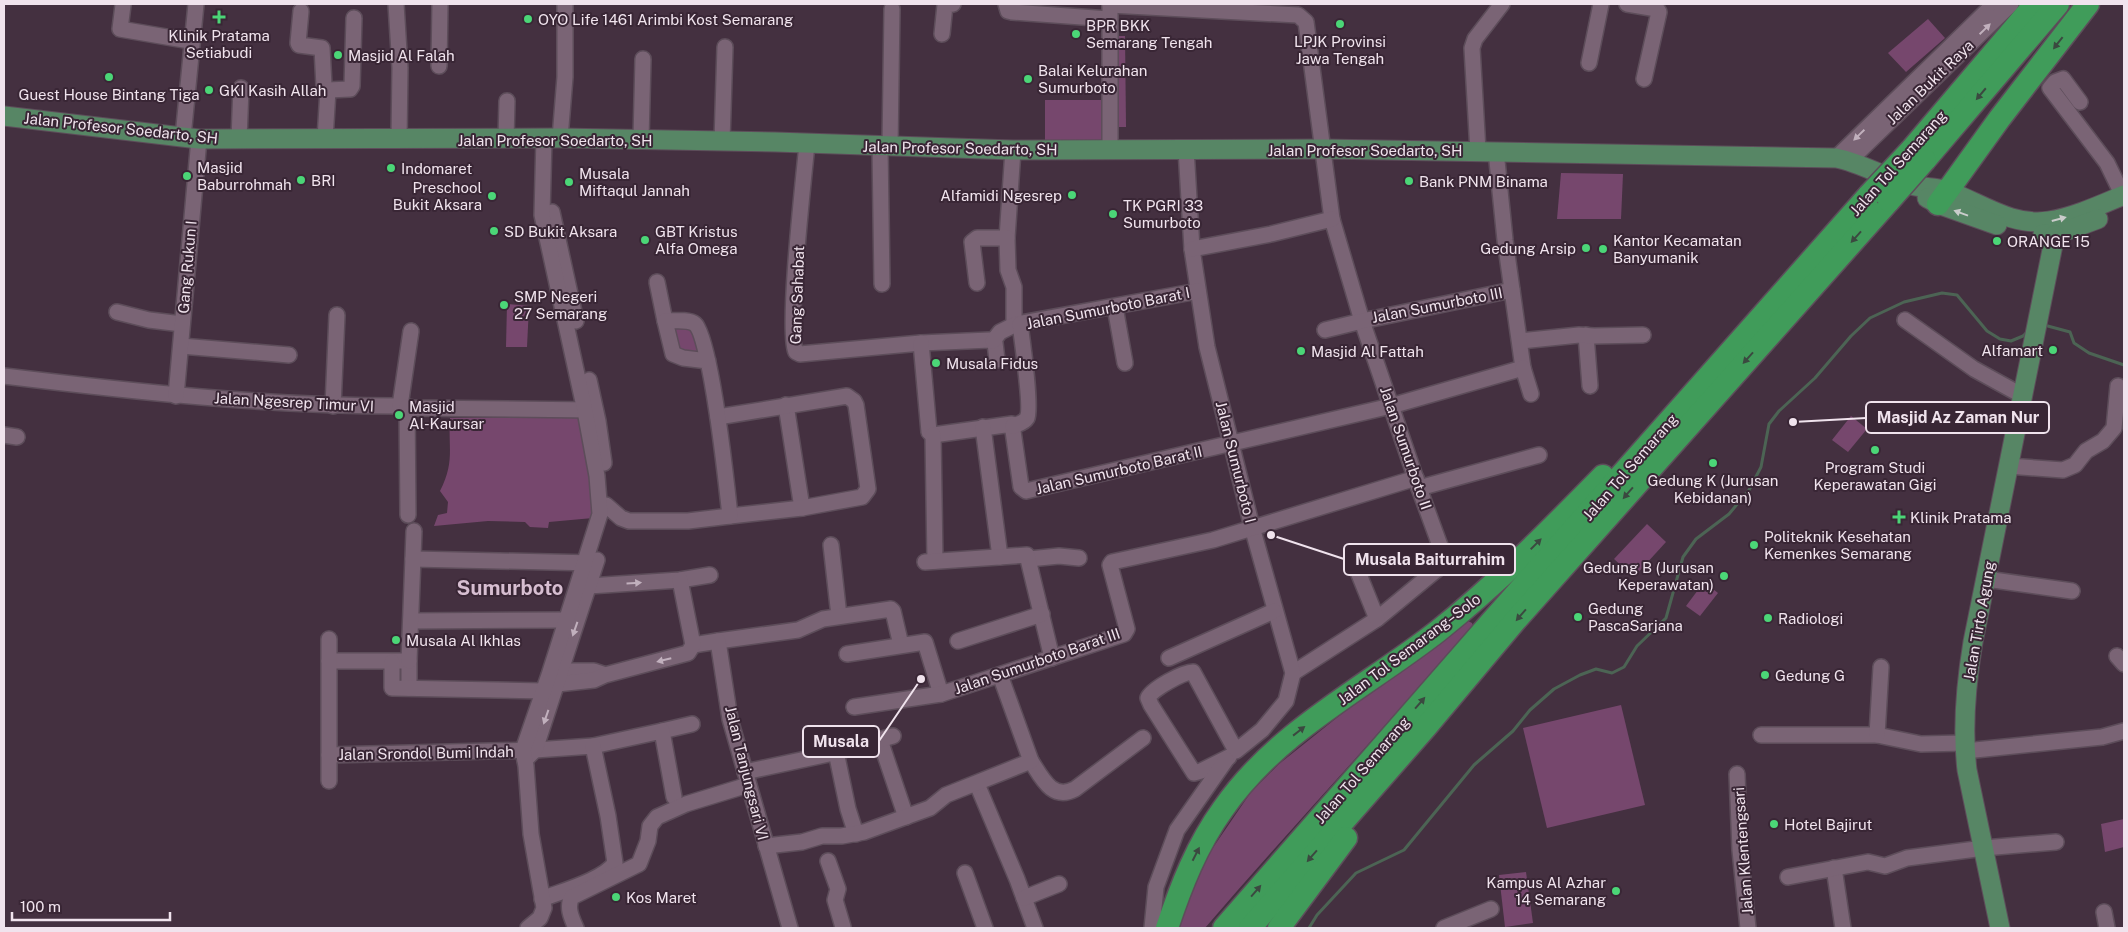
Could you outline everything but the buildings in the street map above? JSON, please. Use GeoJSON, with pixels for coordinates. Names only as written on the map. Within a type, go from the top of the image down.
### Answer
{"type":"FeatureCollection","features":[{"type":"Feature","properties":{"kind":"highway","name":"Jalan Tol Semarang"},"geometry":{"type":"LineString","coordinates":[[1918,155],[2035,4]]}},
{"type":"Feature","properties":{"kind":"highway","name":"Jalan Tol Semarang"},"geometry":{"type":"LineString","coordinates":[[1250,928],[1426,728],[1879,198],[2058,4]]}},
{"type":"Feature","properties":{"kind":"highway"},"geometry":{"type":"LineString","coordinates":[[1943,198],[2088,4]]}},
{"type":"Feature","properties":{"kind":"highway","name":"Jalan Tol Semarang"},"geometry":{"type":"LineString","coordinates":[[1224,928],[1810,261],[1879,198]]}},
{"type":"Feature","properties":{"kind":"highway","name":"Jalan Tol Semarang–Solo"},"geometry":{"type":"LineString","coordinates":[[1167,928],[1176,899],[1206,835],[1224,807],[1246,780],[1291,738],[1328,709],[1436,633],[1509,570],[1567,513],[1810,261]]}},
{"type":"Feature","properties":{"kind":"highway"},"geometry":{"type":"LineString","coordinates":[[1279,928],[1426,728]]}},
{"type":"Feature","properties":{"kind":"main road","name":"Jalan Profesor Soedarto, SH"},"geometry":{"type":"LineString","coordinates":[[4,116],[191,138],[399,140],[553,138],[1013,150],[1324,149],[1842,159],[1943,198]]}},
{"type":"Feature","properties":{"kind":"main road"},"geometry":{"type":"LineString","coordinates":[[1943,198],[2027,222],[2048,222],[2124,200]]}},
{"type":"Feature","properties":{"kind":"main road"},"geometry":{"type":"LineString","coordinates":[[1943,198],[1999,226],[2026,233],[2055,235],[2124,200]]}},
{"type":"Feature","properties":{"kind":"main road","name":"Jalan Tirto Agung"},"geometry":{"type":"LineString","coordinates":[[2000,928],[1965,747],[1969,665],[2055,235]]}},
{"type":"Feature","properties":{"kind":"street","name":"Gang Rukun I"},"geometry":{"type":"LineString","coordinates":[[176,396],[181,346],[191,138],[190,41],[196,4]]}},
{"type":"Feature","properties":{"kind":"street"},"geometry":{"type":"LineString","coordinates":[[396,4],[400,68],[399,140]]}},
{"type":"Feature","properties":{"kind":"street"},"geometry":{"type":"LineString","coordinates":[[439,66],[440,4]]}},
{"type":"Feature","properties":{"kind":"street","name":"Jalan Srondol Bumi Indah"},"geometry":{"type":"LineString","coordinates":[[551,681],[565,620],[591,562],[600,547],[606,505],[590,410],[562,276],[551,234],[549,160],[565,77],[565,4]]}},
{"type":"Feature","properties":{"kind":"street"},"geometry":{"type":"LineString","coordinates":[[942,34],[945,5],[953,4]]}},
{"type":"Feature","properties":{"kind":"street"},"geometry":{"type":"LineString","coordinates":[[1006,4],[1008,11],[1012,12],[1110,9],[1296,9]]}},
{"type":"Feature","properties":{"kind":"street","name":"Jalan Sumurboto III"},"geometry":{"type":"LineString","coordinates":[[1502,4],[1475,39],[1472,48],[1523,368],[1531,394]]}},
{"type":"Feature","properties":{"kind":"street"},"geometry":{"type":"LineString","coordinates":[[1589,63],[1601,4]]}},
{"type":"Feature","properties":{"kind":"street"},"geometry":{"type":"LineString","coordinates":[[1627,4],[1657,9],[1659,12],[1644,79]]}},
{"type":"Feature","properties":{"kind":"street","name":"Jalan Bukit Raya"},"geometry":{"type":"LineString","coordinates":[[1842,159],[1994,4]]}},
{"type":"Feature","properties":{"kind":"street","name":"Jalan Bukit Raya"},"geometry":{"type":"LineString","coordinates":[[1842,159],[2011,4]]}},
{"type":"Feature","properties":{"kind":"street"},"geometry":{"type":"LineString","coordinates":[[123,5],[120,29],[190,41]]}},
{"type":"Feature","properties":{"kind":"street"},"geometry":{"type":"LineString","coordinates":[[882,284],[885,147],[892,9]]}},
{"type":"Feature","properties":{"kind":"street"},"geometry":{"type":"LineString","coordinates":[[1110,9],[1110,150]]}},
{"type":"Feature","properties":{"kind":"street","name":"Jalan Sumurboto II"},"geometry":{"type":"LineString","coordinates":[[1293,673],[1377,619],[1446,562],[1362,320],[1332,219],[1306,22],[1296,9]]}},
{"type":"Feature","properties":{"kind":"street"},"geometry":{"type":"LineString","coordinates":[[301,11],[299,45],[322,48],[324,86],[328,90],[325,138]]}},
{"type":"Feature","properties":{"kind":"street"},"geometry":{"type":"LineString","coordinates":[[328,90],[350,89],[352,86],[354,18]]}},
{"type":"Feature","properties":{"kind":"street"},"geometry":{"type":"LineString","coordinates":[[722,141],[725,47]]}},
{"type":"Feature","properties":{"kind":"street"},"geometry":{"type":"LineString","coordinates":[[641,140],[643,59]]}},
{"type":"Feature","properties":{"kind":"street"},"geometry":{"type":"LineString","coordinates":[[2080,102],[2062,78],[2055,82],[2050,90],[2107,163],[2124,200]]}},
{"type":"Feature","properties":{"kind":"street"},"geometry":{"type":"LineString","coordinates":[[238,139],[241,88]]}},
{"type":"Feature","properties":{"kind":"street"},"geometry":{"type":"LineString","coordinates":[[506,139],[507,101]]}},
{"type":"Feature","properties":{"kind":"street","name":"Gang Sahabat"},"geometry":{"type":"LineString","coordinates":[[807,144],[794,308],[793,346],[796,352],[800,354],[920,343],[993,340]]}},
{"type":"Feature","properties":{"kind":"street","name":"Jalan Sumurboto I"},"geometry":{"type":"LineString","coordinates":[[1186,149],[1192,249],[1207,347],[1274,611],[1293,673]]}},
{"type":"Feature","properties":{"kind":"street","name":"Jalan Sumurboto Barat I"},"geometry":{"type":"LineString","coordinates":[[1013,150],[1007,238],[1008,270],[1014,286],[1014,320],[1018,324],[1198,291]]}},
{"type":"Feature","properties":{"kind":"street"},"geometry":{"type":"LineString","coordinates":[[1192,249],[1271,234],[1332,219]]}},
{"type":"Feature","properties":{"kind":"street"},"geometry":{"type":"LineString","coordinates":[[977,283],[972,242],[977,238],[1007,238]]}},
{"type":"Feature","properties":{"kind":"street"},"geometry":{"type":"LineString","coordinates":[[657,282],[674,354],[683,358],[708,361]]}},
{"type":"Feature","properties":{"kind":"street","name":"Jalan Sumurboto III"},"geometry":{"type":"LineString","coordinates":[[1325,330],[1362,320],[1512,290]]}},
{"type":"Feature","properties":{"kind":"street"},"geometry":{"type":"LineString","coordinates":[[1115,307],[1125,363]]}},
{"type":"Feature","properties":{"kind":"street"},"geometry":{"type":"LineString","coordinates":[[117,312],[149,320],[182,324]]}},
{"type":"Feature","properties":{"kind":"street"},"geometry":{"type":"LineString","coordinates":[[333,406],[337,315]]}},
{"type":"Feature","properties":{"kind":"street"},"geometry":{"type":"LineString","coordinates":[[1905,320],[1974,369],[2023,396]]}},
{"type":"Feature","properties":{"kind":"street"},"geometry":{"type":"LineString","coordinates":[[665,321],[692,322],[700,332],[708,361],[718,417],[730,516]]}},
{"type":"Feature","properties":{"kind":"street"},"geometry":{"type":"LineString","coordinates":[[933,435],[1010,423],[1013,426],[1027,418],[1028,411],[1018,324],[1006,328],[993,340],[997,360]]}},
{"type":"Feature","properties":{"kind":"street"},"geometry":{"type":"LineString","coordinates":[[408,515],[404,407],[411,331]]}},
{"type":"Feature","properties":{"kind":"street"},"geometry":{"type":"LineString","coordinates":[[1520,341],[1586,336],[1643,335]]}},
{"type":"Feature","properties":{"kind":"street"},"geometry":{"type":"LineString","coordinates":[[1586,336],[1590,386]]}},
{"type":"Feature","properties":{"kind":"street"},"geometry":{"type":"LineString","coordinates":[[920,343],[928,430],[933,435],[930,562],[1024,554],[1029,559],[1052,658]]}},
{"type":"Feature","properties":{"kind":"street"},"geometry":{"type":"LineString","coordinates":[[181,346],[290,355]]}},
{"type":"Feature","properties":{"kind":"street"},"geometry":{"type":"LineString","coordinates":[[1231,444],[1391,406],[1523,368]]}},
{"type":"Feature","properties":{"kind":"street","name":"Jalan Ngesrep Timur VI"},"geometry":{"type":"LineString","coordinates":[[4,376],[176,396],[333,406],[590,410]]}},
{"type":"Feature","properties":{"kind":"street"},"geometry":{"type":"LineString","coordinates":[[2008,466],[2063,470],[2075,466],[2086,451],[2103,441],[2114,428],[2118,386]]}},
{"type":"Feature","properties":{"kind":"street"},"geometry":{"type":"LineString","coordinates":[[606,505],[621,518],[629,520],[688,521],[802,508],[862,497],[866,494],[868,489],[856,404],[847,396],[718,417]]}},
{"type":"Feature","properties":{"kind":"street"},"geometry":{"type":"LineString","coordinates":[[786,405],[802,508]]}},
{"type":"Feature","properties":{"kind":"street","name":"Jalan Sumurboto Barat II"},"geometry":{"type":"LineString","coordinates":[[1013,426],[1021,487],[1026,491],[1231,444]]}},
{"type":"Feature","properties":{"kind":"street"},"geometry":{"type":"LineString","coordinates":[[983,427],[1000,557]]}},
{"type":"Feature","properties":{"kind":"street"},"geometry":{"type":"LineString","coordinates":[[1252,527],[1417,483],[1539,455]]}},
{"type":"Feature","properties":{"kind":"street","name":"Jalan Srondol Bumi Indah"},"geometry":{"type":"LineString","coordinates":[[528,928],[542,915],[544,908],[531,834],[528,753],[551,681],[589,586],[591,562],[600,517],[601,475]]}},
{"type":"Feature","properties":{"kind":"street","name":"Jalan Sumurboto Barat III"},"geometry":{"type":"LineString","coordinates":[[854,708],[941,694],[1120,636],[1127,629],[1111,563],[1198,544],[1252,527]]}},
{"type":"Feature","properties":{"kind":"street"},"geometry":{"type":"LineString","coordinates":[[409,688],[414,531]]}},
{"type":"Feature","properties":{"kind":"street"},"geometry":{"type":"LineString","coordinates":[[831,545],[839,616]]}},
{"type":"Feature","properties":{"kind":"street"},"geometry":{"type":"LineString","coordinates":[[1029,559],[1065,556],[1079,558]]}},
{"type":"Feature","properties":{"kind":"street"},"geometry":{"type":"LineString","coordinates":[[1352,557],[1377,619]]}},
{"type":"Feature","properties":{"kind":"street"},"geometry":{"type":"LineString","coordinates":[[413,559],[591,562]]}},
{"type":"Feature","properties":{"kind":"street"},"geometry":{"type":"LineString","coordinates":[[589,586],[680,580],[710,575]]}},
{"type":"Feature","properties":{"kind":"street"},"geometry":{"type":"LineString","coordinates":[[1986,579],[2072,590]]}},
{"type":"Feature","properties":{"kind":"street"},"geometry":{"type":"LineString","coordinates":[[680,580],[693,645]]}},
{"type":"Feature","properties":{"kind":"street"},"geometry":{"type":"LineString","coordinates":[[392,662],[391,687],[409,688],[551,681],[594,671],[605,675],[686,655],[693,645],[798,630],[823,619],[892,609],[901,645]]}},
{"type":"Feature","properties":{"kind":"street"},"geometry":{"type":"LineString","coordinates":[[1169,658],[1274,611]]}},
{"type":"Feature","properties":{"kind":"street"},"geometry":{"type":"LineString","coordinates":[[958,641],[1042,614]]}},
{"type":"Feature","properties":{"kind":"street"},"geometry":{"type":"LineString","coordinates":[[411,621],[565,620]]}},
{"type":"Feature","properties":{"kind":"street","name":"Jalan Srondol Bumi Indah"},"geometry":{"type":"LineString","coordinates":[[329,640],[329,781]]}},
{"type":"Feature","properties":{"kind":"street","name":"Jalan Tanjungsari VI"},"geometry":{"type":"LineString","coordinates":[[718,641],[730,719],[790,928]]}},
{"type":"Feature","properties":{"kind":"street"},"geometry":{"type":"LineString","coordinates":[[847,654],[925,642],[941,694]]}},
{"type":"Feature","properties":{"kind":"street"},"geometry":{"type":"LineString","coordinates":[[329,661],[410,661]]}},
{"type":"Feature","properties":{"kind":"street"},"geometry":{"type":"LineString","coordinates":[[1877,735],[1881,667]]}},
{"type":"Feature","properties":{"kind":"street"},"geometry":{"type":"LineString","coordinates":[[1233,754],[1193,672],[1185,673],[1151,692],[1149,701],[1193,771],[1201,771],[1233,754],[1262,730],[1286,701],[1293,673]]}},
{"type":"Feature","properties":{"kind":"street"},"geometry":{"type":"LineString","coordinates":[[1000,675],[1031,761],[1043,780],[1052,790],[1060,794],[1066,794],[1075,789],[1143,738]]}},
{"type":"Feature","properties":{"kind":"street","name":"Jalan Srondol Bumi Indah"},"geometry":{"type":"LineString","coordinates":[[329,755],[528,753],[593,746],[692,724]]}},
{"type":"Feature","properties":{"kind":"street"},"geometry":{"type":"LineString","coordinates":[[1761,735],[1877,735],[1921,744],[1965,747],[2102,737],[2124,730]]}},
{"type":"Feature","properties":{"kind":"street"},"geometry":{"type":"LineString","coordinates":[[662,731],[674,797]]}},
{"type":"Feature","properties":{"kind":"street"},"geometry":{"type":"LineString","coordinates":[[576,928],[570,911],[570,900],[572,897],[639,864],[648,841],[650,826],[653,820],[747,778],[887,738],[906,817]]}},
{"type":"Feature","properties":{"kind":"street"},"geometry":{"type":"LineString","coordinates":[[542,899],[590,879],[612,867],[615,863],[608,816],[593,746]]}},
{"type":"Feature","properties":{"kind":"street"},"geometry":{"type":"LineString","coordinates":[[836,752],[848,809],[856,834]]}},
{"type":"Feature","properties":{"kind":"street"},"geometry":{"type":"LineString","coordinates":[[1152,928],[1156,887],[1177,830],[1233,754]]}},
{"type":"Feature","properties":{"kind":"street"},"geometry":{"type":"LineString","coordinates":[[766,846],[802,842],[822,836],[856,834],[934,806],[946,795],[1031,761]]}},
{"type":"Feature","properties":{"kind":"street","name":"Jalan Klentengsari"},"geometry":{"type":"LineString","coordinates":[[1738,774],[1739,844],[1748,928]]}},
{"type":"Feature","properties":{"kind":"street"},"geometry":{"type":"LineString","coordinates":[[977,784],[1035,928]]}},
{"type":"Feature","properties":{"kind":"street"},"geometry":{"type":"LineString","coordinates":[[1788,877],[1868,862],[1885,866],[1907,858],[1984,848],[2056,842]]}},
{"type":"Feature","properties":{"kind":"street"},"geometry":{"type":"LineString","coordinates":[[828,861],[838,889],[835,900],[844,928]]}},
{"type":"Feature","properties":{"kind":"street"},"geometry":{"type":"LineString","coordinates":[[1834,868],[1843,928]]}},
{"type":"Feature","properties":{"kind":"street"},"geometry":{"type":"LineString","coordinates":[[965,873],[986,928]]}},
{"type":"Feature","properties":{"kind":"street"},"geometry":{"type":"LineString","coordinates":[[1024,898],[1059,884]]}},
{"type":"Feature","properties":{"kind":"street"},"geometry":{"type":"LineString","coordinates":[[1444,928],[1492,909]]}},
{"type":"Feature","properties":{"kind":"street"},"geometry":{"type":"LineString","coordinates":[[2104,912],[2107,928]]}},
{"type":"Feature","properties":{"kind":"shaded area"},"geometry":{"type":"Polygon","coordinates":[[[1928,19],[1945,38],[1906,72],[1888,53],[1928,19]]]}},
{"type":"Feature","properties":{"kind":"shaded area"},"geometry":{"type":"Polygon","coordinates":[[[1116,36],[1125,36],[1126,127],[1117,127],[1116,36]]]}},
{"type":"Feature","properties":{"kind":"shaded area"},"geometry":{"type":"Polygon","coordinates":[[[1045,100],[1103,100],[1103,143],[1045,143],[1045,100]]]}},
{"type":"Feature","properties":{"kind":"shaded area"},"geometry":{"type":"Polygon","coordinates":[[[1561,173],[1623,174],[1621,219],[1557,219],[1561,173]]]}},
{"type":"Feature","properties":{"kind":"shaded area"},"geometry":{"type":"Polygon","coordinates":[[[507,304],[529,306],[527,347],[506,347],[507,304]]]}},
{"type":"Feature","properties":{"kind":"shaded area"},"geometry":{"type":"Polygon","coordinates":[[[688,322],[697,343],[697,351],[688,355],[676,346],[673,330],[675,325],[688,322]]]}},
{"type":"Feature","properties":{"kind":"shaded area"},"geometry":{"type":"Polygon","coordinates":[[[559,415],[581,418],[586,432],[593,518],[549,522],[548,528],[530,527],[525,522],[488,521],[434,526],[438,515],[447,513],[448,502],[440,491],[448,472],[450,418],[543,417],[559,415]]]}},
{"type":"Feature","properties":{"kind":"shaded area"},"geometry":{"type":"Polygon","coordinates":[[[1851,416],[1867,429],[1848,452],[1832,440],[1851,416]]]}},
{"type":"Feature","properties":{"kind":"shaded area"},"geometry":{"type":"Polygon","coordinates":[[[1647,524],[1666,542],[1634,577],[1614,559],[1647,524]]]}},
{"type":"Feature","properties":{"kind":"shaded area"},"geometry":{"type":"Polygon","coordinates":[[[1704,582],[1718,593],[1700,616],[1686,606],[1704,582]]]}},
{"type":"Feature","properties":{"kind":"shaded area"},"geometry":{"type":"Polygon","coordinates":[[[1468,621],[1472,623],[1474,629],[1466,639],[1413,694],[1205,928],[1176,928],[1182,905],[1212,849],[1251,792],[1279,764],[1344,712],[1468,621]]]}},
{"type":"Feature","properties":{"kind":"shaded area"},"geometry":{"type":"Polygon","coordinates":[[[1621,705],[1645,805],[1547,828],[1523,728],[1621,705]]]}},
{"type":"Feature","properties":{"kind":"shaded area"},"geometry":{"type":"Polygon","coordinates":[[[2124,819],[2124,847],[2105,852],[2101,824],[2124,819]]]}},
{"type":"Feature","properties":{"kind":"shaded area"},"geometry":{"type":"Polygon","coordinates":[[[1526,872],[1533,923],[1505,927],[1499,875],[1526,872]]]}},
{"type":"Feature","properties":{"kind":"waterway"},"geometry":{"type":"LineString","coordinates":[[1309,928],[1317,915],[1356,873],[1404,850],[1474,765],[1513,731],[1530,710],[1554,689],[1596,669],[1612,673],[1624,667],[1637,646],[1666,618],[1683,557],[1696,539],[1729,514],[1749,490],[1761,467],[1769,424],[1779,411],[1815,378],[1851,336],[1870,318],[1904,302],[1942,293],[1957,295],[1987,331],[2000,339],[2011,341],[2023,336],[2027,332]]}},
{"type":"Feature","properties":{"kind":"waterway"},"geometry":{"type":"LineString","coordinates":[[2044,325],[2070,332],[2074,343],[2089,353],[2124,365]]}},
{"type":"Feature","properties":{"kind":"place","name":"Klinik Pratama Setiabudi"},"geometry":{"type":"Point","coordinates":[219,17]}},
{"type":"Feature","properties":{"kind":"place","name":"OYO Life 1461 Arimbi Kost Semarang"},"geometry":{"type":"Point","coordinates":[528,19]}},
{"type":"Feature","properties":{"kind":"place","name":"LPJK Provinsi Jawa Tengah"},"geometry":{"type":"Point","coordinates":[1340,24]}},
{"type":"Feature","properties":{"kind":"place","name":"BPR BKK Semarang Tengah"},"geometry":{"type":"Point","coordinates":[1076,34]}},
{"type":"Feature","properties":{"kind":"place","name":"Masjid Al Falah"},"geometry":{"type":"Point","coordinates":[338,55]}},
{"type":"Feature","properties":{"kind":"place","name":"Guest House Bintang Tiga"},"geometry":{"type":"Point","coordinates":[109,77]}},
{"type":"Feature","properties":{"kind":"place","name":"Balai Kelurahan Sumurboto"},"geometry":{"type":"Point","coordinates":[1028,79]}},
{"type":"Feature","properties":{"kind":"place","name":"GKI Kasih Allah"},"geometry":{"type":"Point","coordinates":[209,90]}},
{"type":"Feature","properties":{"kind":"place","name":"Indomaret"},"geometry":{"type":"Point","coordinates":[391,168]}},
{"type":"Feature","properties":{"kind":"place","name":"Masjid Baburrohmah"},"geometry":{"type":"Point","coordinates":[187,176]}},
{"type":"Feature","properties":{"kind":"place","name":"BRI"},"geometry":{"type":"Point","coordinates":[301,180]}},
{"type":"Feature","properties":{"kind":"place","name":"Bank PNM Binama"},"geometry":{"type":"Point","coordinates":[1409,181]}},
{"type":"Feature","properties":{"kind":"place","name":"Musala Miftaqul Jannah"},"geometry":{"type":"Point","coordinates":[569,182]}},
{"type":"Feature","properties":{"kind":"place","name":"Alfamidi Ngesrep"},"geometry":{"type":"Point","coordinates":[1072,195]}},
{"type":"Feature","properties":{"kind":"place","name":"Preschool Bukit Aksara"},"geometry":{"type":"Point","coordinates":[492,196]}},
{"type":"Feature","properties":{"kind":"place","name":"TK PGRI 33 Sumurboto"},"geometry":{"type":"Point","coordinates":[1113,214]}},
{"type":"Feature","properties":{"kind":"place","name":"SD Bukit Aksara"},"geometry":{"type":"Point","coordinates":[494,231]}},
{"type":"Feature","properties":{"kind":"place","name":"GBT Kristus Alfa Omega"},"geometry":{"type":"Point","coordinates":[645,240]}},
{"type":"Feature","properties":{"kind":"place","name":"ORANGE 15"},"geometry":{"type":"Point","coordinates":[1997,241]}},
{"type":"Feature","properties":{"kind":"place","name":"Gedung Arsip"},"geometry":{"type":"Point","coordinates":[1586,248]}},
{"type":"Feature","properties":{"kind":"place","name":"Kantor Kecamatan Banyumanik"},"geometry":{"type":"Point","coordinates":[1603,249]}},
{"type":"Feature","properties":{"kind":"place","name":"SMP Negeri 27 Semarang"},"geometry":{"type":"Point","coordinates":[504,305]}},
{"type":"Feature","properties":{"kind":"place","name":"Alfamart"},"geometry":{"type":"Point","coordinates":[2053,350]}},
{"type":"Feature","properties":{"kind":"place","name":"Masjid Al Fattah"},"geometry":{"type":"Point","coordinates":[1301,351]}},
{"type":"Feature","properties":{"kind":"place","name":"Musala Fidus"},"geometry":{"type":"Point","coordinates":[936,363]}},
{"type":"Feature","properties":{"kind":"place","name":"Masjid Al-Kaursar"},"geometry":{"type":"Point","coordinates":[399,415]}},
{"type":"Feature","properties":{"kind":"place","name":"Masjid Az Zaman Nur"},"geometry":{"type":"Point","coordinates":[1793,422]}},
{"type":"Feature","properties":{"kind":"place","name":"Program Studi Keperawatan Gigi"},"geometry":{"type":"Point","coordinates":[1875,450]}},
{"type":"Feature","properties":{"kind":"place","name":"Gedung K (Jurusan Kebidanan)"},"geometry":{"type":"Point","coordinates":[1713,463]}},
{"type":"Feature","properties":{"kind":"place","name":"Klinik Pratama"},"geometry":{"type":"Point","coordinates":[1899,517]}},
{"type":"Feature","properties":{"kind":"place","name":"Musala Baiturrahim"},"geometry":{"type":"Point","coordinates":[1271,535]}},
{"type":"Feature","properties":{"kind":"place","name":"Politeknik Kesehatan Kemenkes Semarang"},"geometry":{"type":"Point","coordinates":[1754,545]}},
{"type":"Feature","properties":{"kind":"place","name":"Gedung B (Jurusan Keperawatan)"},"geometry":{"type":"Point","coordinates":[1724,576]}},
{"type":"Feature","properties":{"kind":"place","name":"Gedung PascaSarjana"},"geometry":{"type":"Point","coordinates":[1578,617]}},
{"type":"Feature","properties":{"kind":"place","name":"Radiologi"},"geometry":{"type":"Point","coordinates":[1768,618]}},
{"type":"Feature","properties":{"kind":"place","name":"Musala Al Ikhlas"},"geometry":{"type":"Point","coordinates":[396,640]}},
{"type":"Feature","properties":{"kind":"place","name":"Gedung G"},"geometry":{"type":"Point","coordinates":[1765,675]}},
{"type":"Feature","properties":{"kind":"place","name":"Musala"},"geometry":{"type":"Point","coordinates":[921,679]}},
{"type":"Feature","properties":{"kind":"place","name":"Hotel Bajirut"},"geometry":{"type":"Point","coordinates":[1774,824]}},
{"type":"Feature","properties":{"kind":"place","name":"Kampus Al Azhar 14 Semarang"},"geometry":{"type":"Point","coordinates":[1616,891]}},
{"type":"Feature","properties":{"kind":"place","name":"Kos Maret"},"geometry":{"type":"Point","coordinates":[616,897]}},
{"type":"Feature","properties":{"kind":"district","name":"Sumurboto"},"geometry":{"type":"Point","coordinates":[510,588]}}]}
